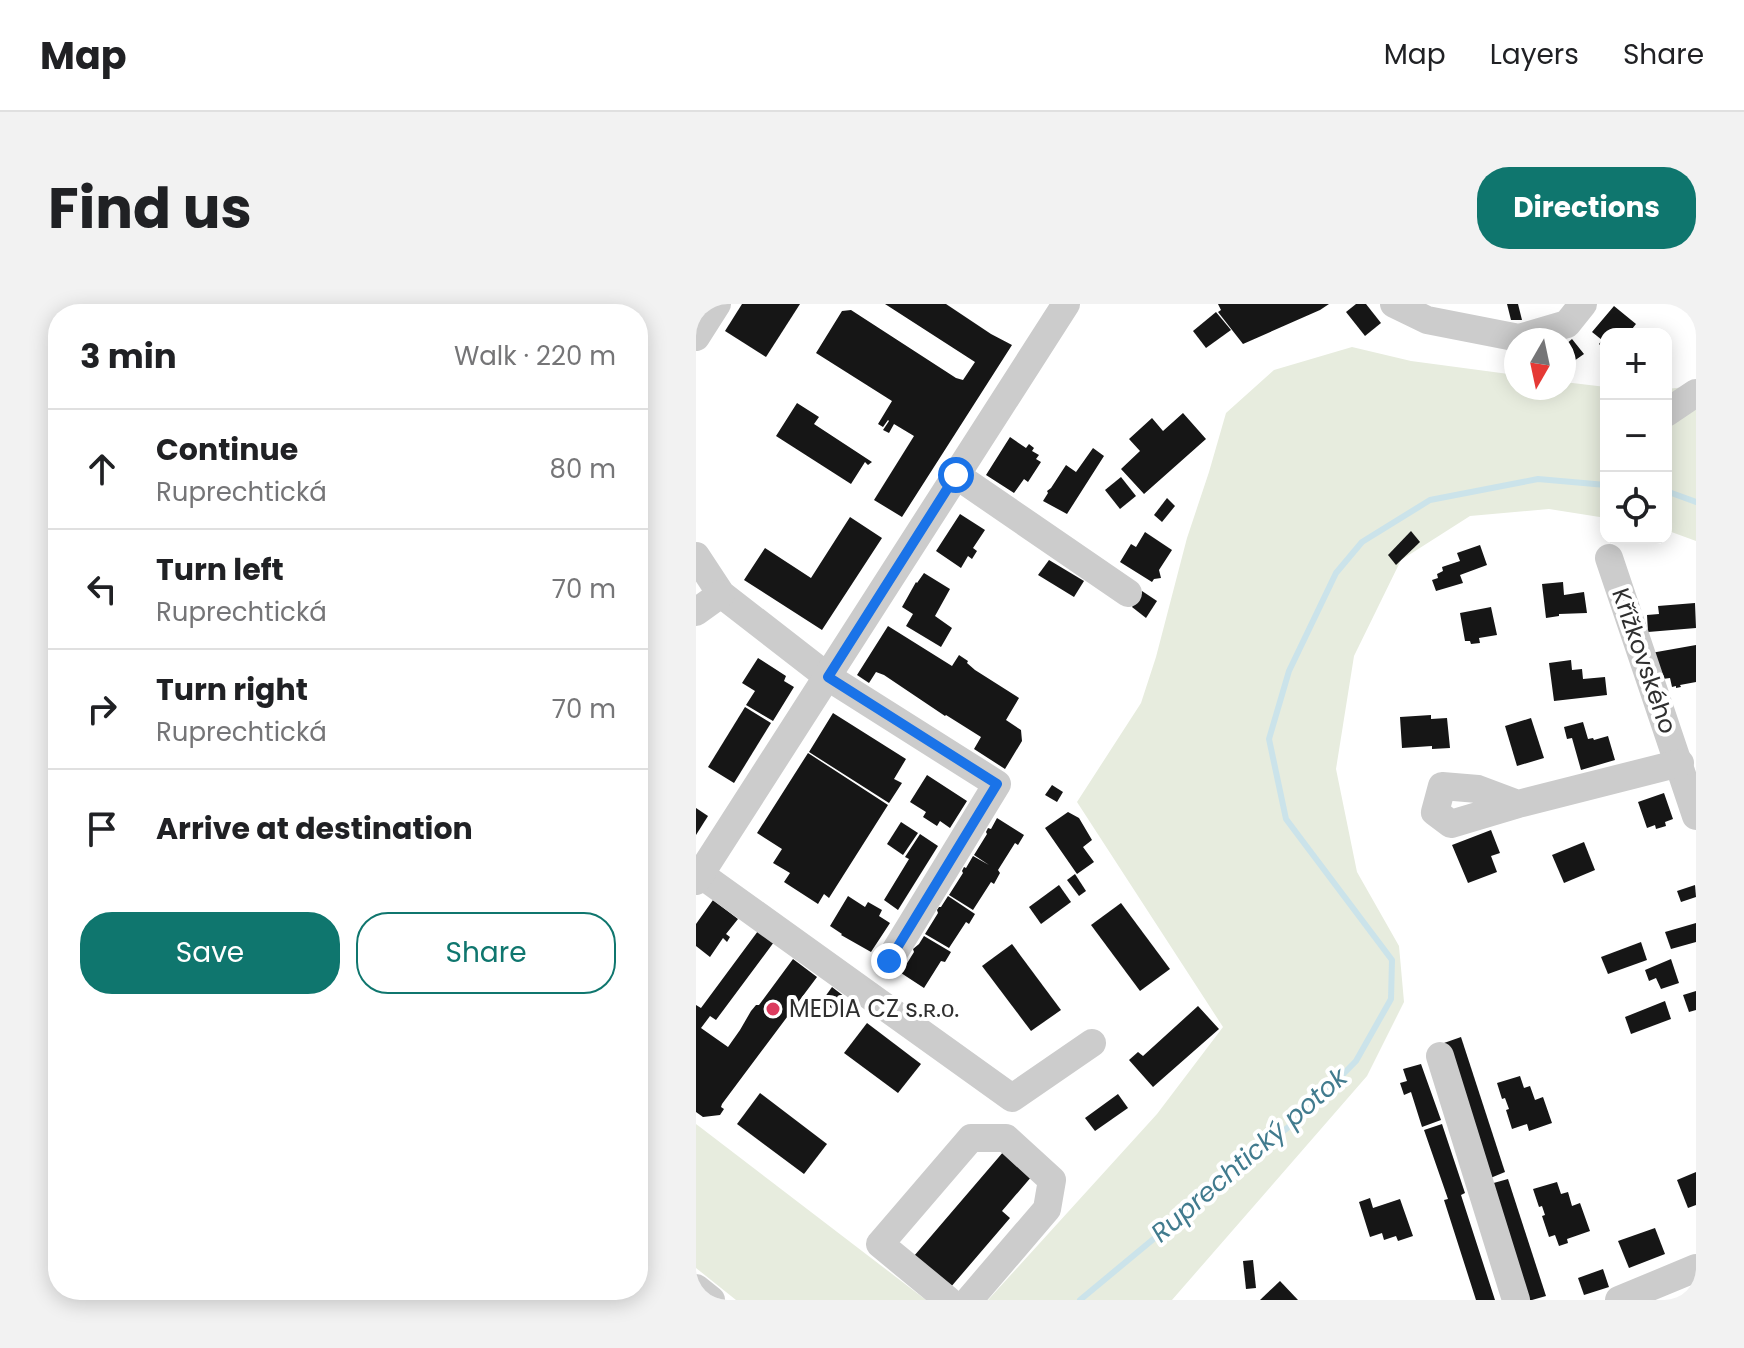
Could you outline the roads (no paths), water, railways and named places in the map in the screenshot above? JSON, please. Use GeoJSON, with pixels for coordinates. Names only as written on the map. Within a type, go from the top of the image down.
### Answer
{"type":"FeatureCollection","features":[{"type":"Feature","properties":{"kind":"street"},"geometry":{"type":"LineString","coordinates":[[696,337],[717,304]]}},
{"type":"Feature","properties":{"kind":"street"},"geometry":{"type":"LineString","coordinates":[[1066,304],[698,878],[1012,1098],[1092,1043]]}},
{"type":"Feature","properties":{"kind":"street"},"geometry":{"type":"LineString","coordinates":[[1394,304],[1427,320],[1519,338],[1567,324],[1583,304]]}},
{"type":"Feature","properties":{"kind":"street"},"geometry":{"type":"LineString","coordinates":[[1672,409],[1696,393]]}},
{"type":"Feature","properties":{"kind":"street"},"geometry":{"type":"LineString","coordinates":[[956,475],[1128,593]]}},
{"type":"Feature","properties":{"kind":"street"},"geometry":{"type":"LineString","coordinates":[[696,556],[721,594],[828,677],[997,784],[889,961]]}},
{"type":"Feature","properties":{"kind":"street","name":"Křížkovského"},"geometry":{"type":"LineString","coordinates":[[1609,558],[1696,816]]}},
{"type":"Feature","properties":{"kind":"street"},"geometry":{"type":"LineString","coordinates":[[696,612],[721,594]]}},
{"type":"Feature","properties":{"kind":"street","name":"Křížkovského"},"geometry":{"type":"LineString","coordinates":[[1518,804],[1680,763]]}},
{"type":"Feature","properties":{"kind":"street"},"geometry":{"type":"LineString","coordinates":[[1440,1056],[1516,1300]]}},
{"type":"Feature","properties":{"kind":"street"},"geometry":{"type":"LineString","coordinates":[[948,1300],[880,1244],[971,1138],[1006,1138],[1052,1180],[1047,1209],[969,1300]]}},
{"type":"Feature","properties":{"kind":"street"},"geometry":{"type":"LineString","coordinates":[[1619,1300],[1696,1268]]}},
{"type":"Feature","properties":{"kind":"street"},"geometry":{"type":"LineString","coordinates":[[696,1288],[711,1300]]}},
{"type":"Feature","properties":{"kind":"waterway","name":"Ruprechtický potok"},"geometry":{"type":"LineString","coordinates":[[1080,1300],[1304,1114],[1356,1061],[1391,999],[1392,960],[1286,819],[1269,739],[1289,671],[1336,573],[1362,542],[1430,500],[1538,479],[1600,484]]}},
{"type":"Feature","properties":{"kind":"waterway","name":"Ruprechtický potok"},"geometry":{"type":"LineString","coordinates":[[1672,493],[1696,502]]}},
{"type":"Feature","properties":{"kind":"place","name":"MEDIA CZ s.ʀ.ᴏ."},"geometry":{"type":"Point","coordinates":[773,1009]}}]}
